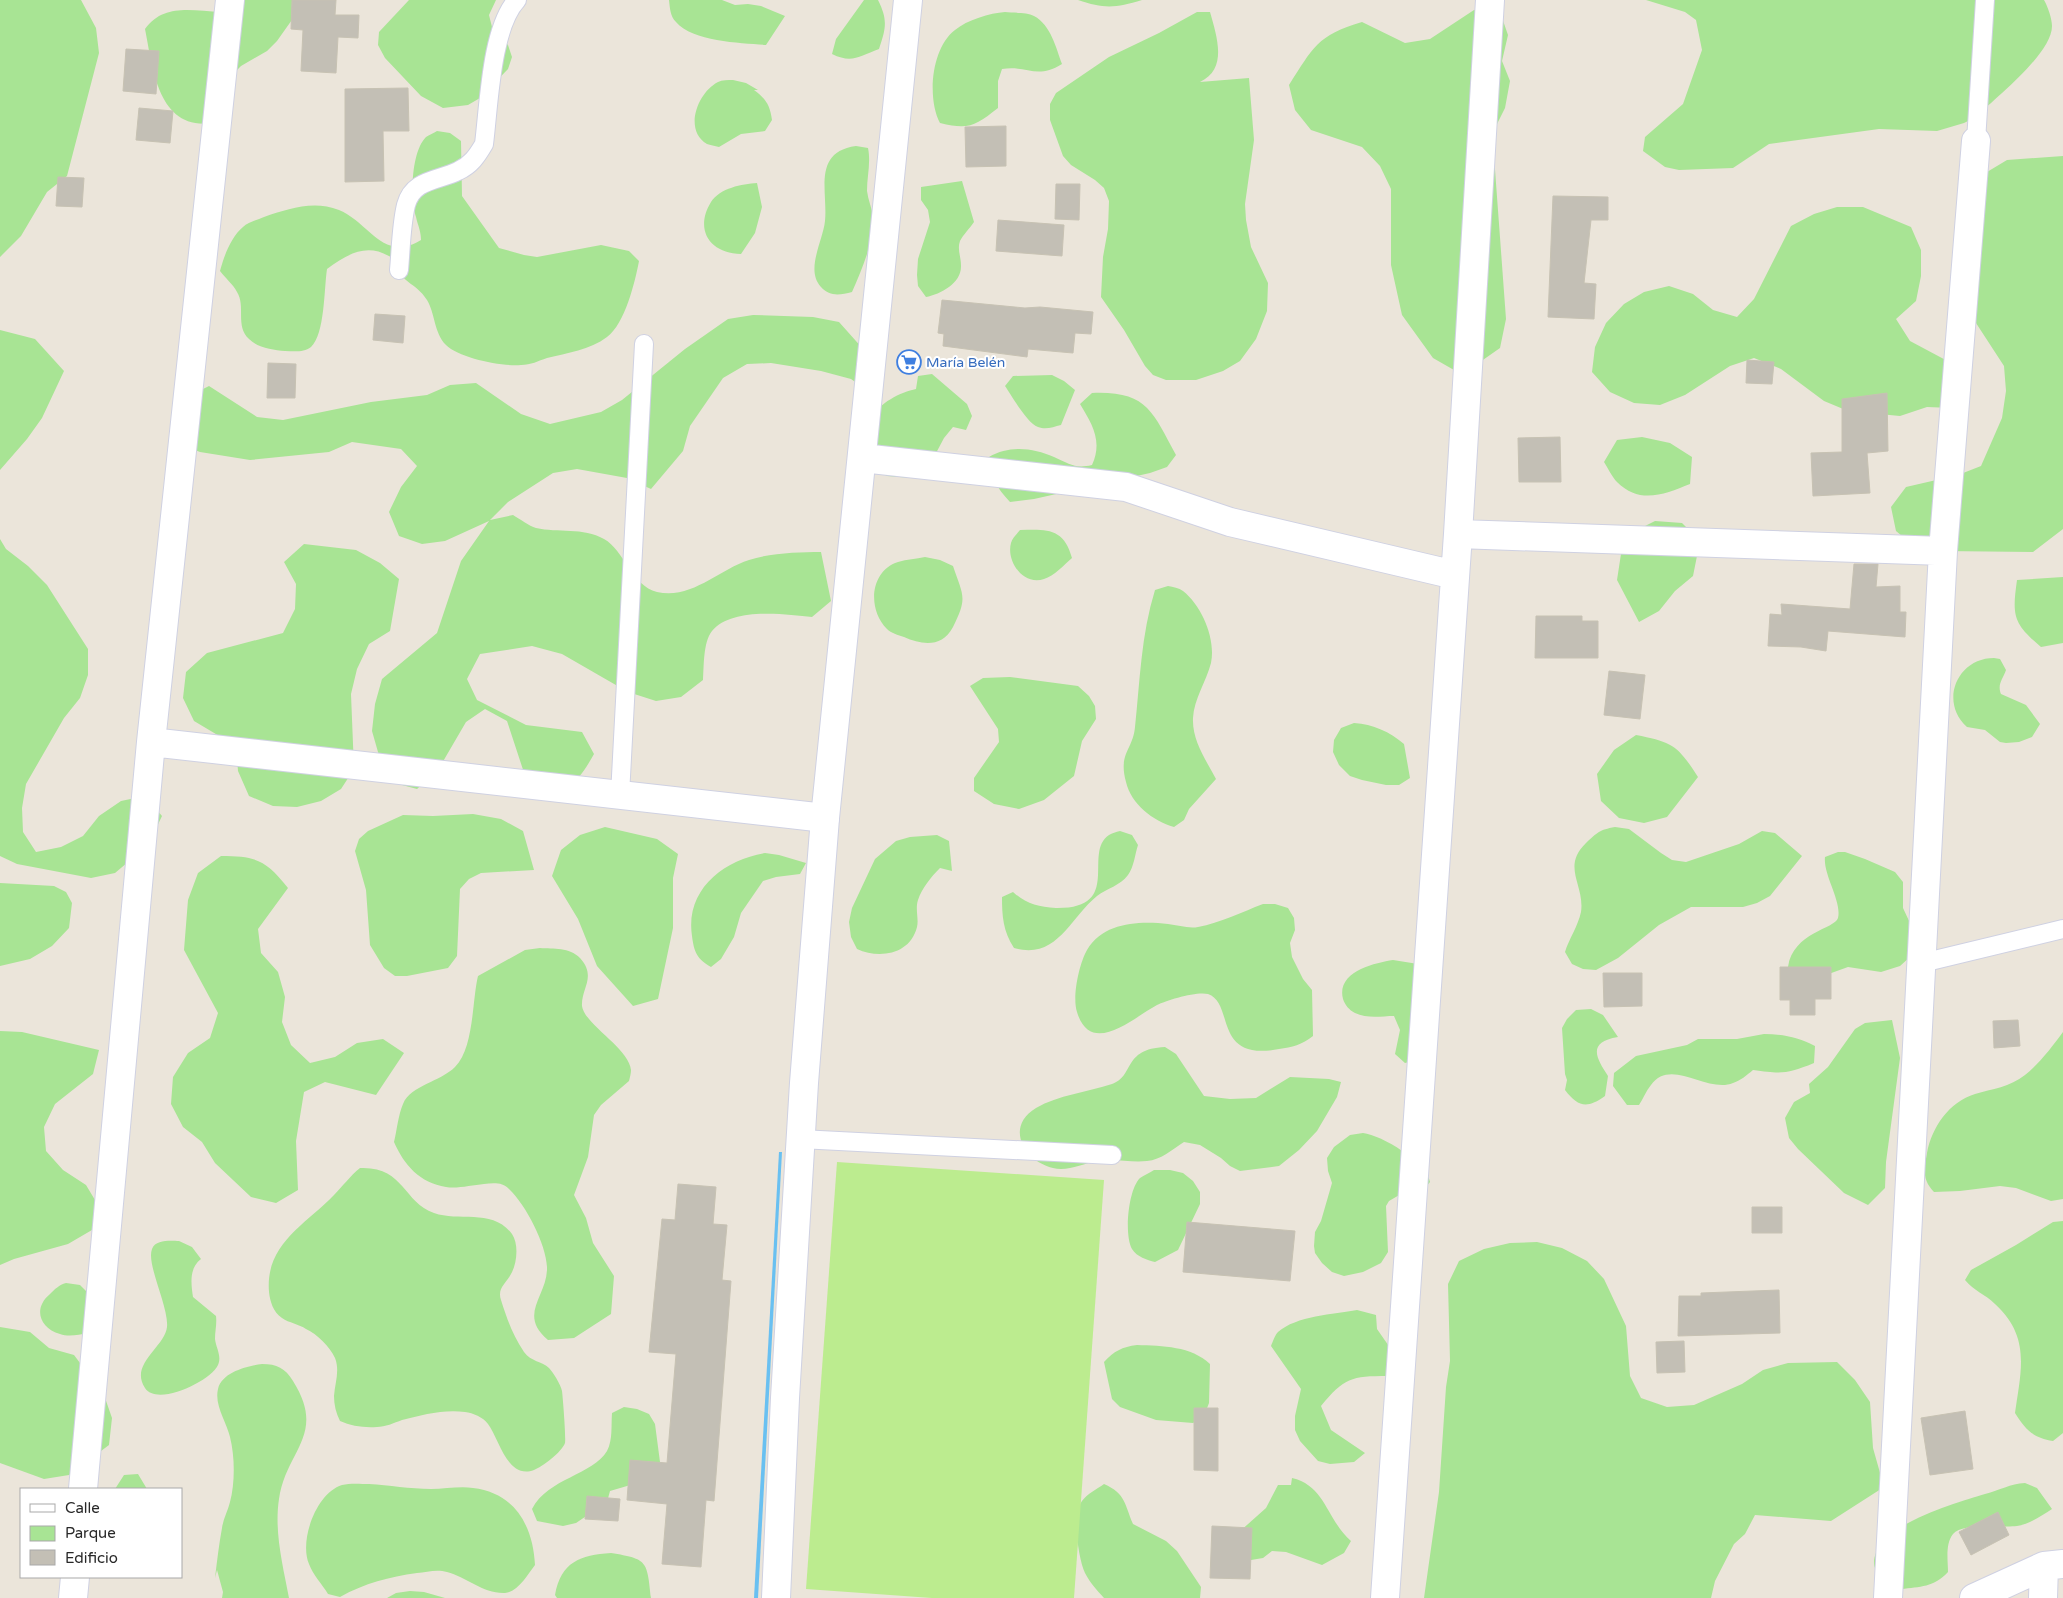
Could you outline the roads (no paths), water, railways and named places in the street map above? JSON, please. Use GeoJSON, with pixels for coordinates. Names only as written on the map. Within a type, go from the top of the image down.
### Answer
{"type":"FeatureCollection","features":[{"type":"Feature","properties":{"kind":"street"},"geometry":{"type":"LineString","coordinates":[[83,1488],[151,742],[230,0]]}},
{"type":"Feature","properties":{"kind":"street"},"geometry":{"type":"LineString","coordinates":[[776,1598],[800,1139],[826,818],[908,0]]}},
{"type":"Feature","properties":{"kind":"street"},"geometry":{"type":"LineString","coordinates":[[1385,1598],[1458,534],[1490,0]]}},
{"type":"Feature","properties":{"kind":"street"},"geometry":{"type":"LineString","coordinates":[[1888,1598],[1944,551],[1976,142]]}},
{"type":"Feature","properties":{"kind":"street"},"geometry":{"type":"LineString","coordinates":[[862,458],[1126,486],[1230,522],[1455,575]]}},
{"type":"Feature","properties":{"kind":"street"},"geometry":{"type":"LineString","coordinates":[[1458,534],[1944,551]]}},
{"type":"Feature","properties":{"kind":"street"},"geometry":{"type":"LineString","coordinates":[[151,742],[826,818]]}},
{"type":"Feature","properties":{"kind":"street"},"geometry":{"type":"LineString","coordinates":[[1974,1598],[2054,1565]]}},
{"type":"Feature","properties":{"kind":"street"},"geometry":{"type":"LineString","coordinates":[[2042,1598],[2054,1565]]}},
{"type":"Feature","properties":{"kind":"street"},"geometry":{"type":"LineString","coordinates":[[73,1598],[75,1578]]}},
{"type":"Feature","properties":{"kind":"lane"},"geometry":{"type":"LineString","coordinates":[[399,270],[406,204],[414,188],[428,181],[458,172],[476,159],[484,144],[497,40],[502,22],[517,0]]}},
{"type":"Feature","properties":{"kind":"lane"},"geometry":{"type":"LineString","coordinates":[[1976,142],[1985,0]]}},
{"type":"Feature","properties":{"kind":"lane"},"geometry":{"type":"LineString","coordinates":[[620,795],[644,344]]}},
{"type":"Feature","properties":{"kind":"lane"},"geometry":{"type":"LineString","coordinates":[[1922,963],[2063,930]]}},
{"type":"Feature","properties":{"kind":"lane"},"geometry":{"type":"LineString","coordinates":[[800,1139],[1112,1155]]}},
{"type":"Feature","properties":{"kind":"water"},"geometry":{"type":"Polygon","coordinates":[[[779,1152],[782,1152],[758,1598],[754,1598],[779,1152]]]}},
{"type":"Feature","properties":{"kind":"place","name":"María Belén"},"geometry":{"type":"Point","coordinates":[909,362]}}]}
